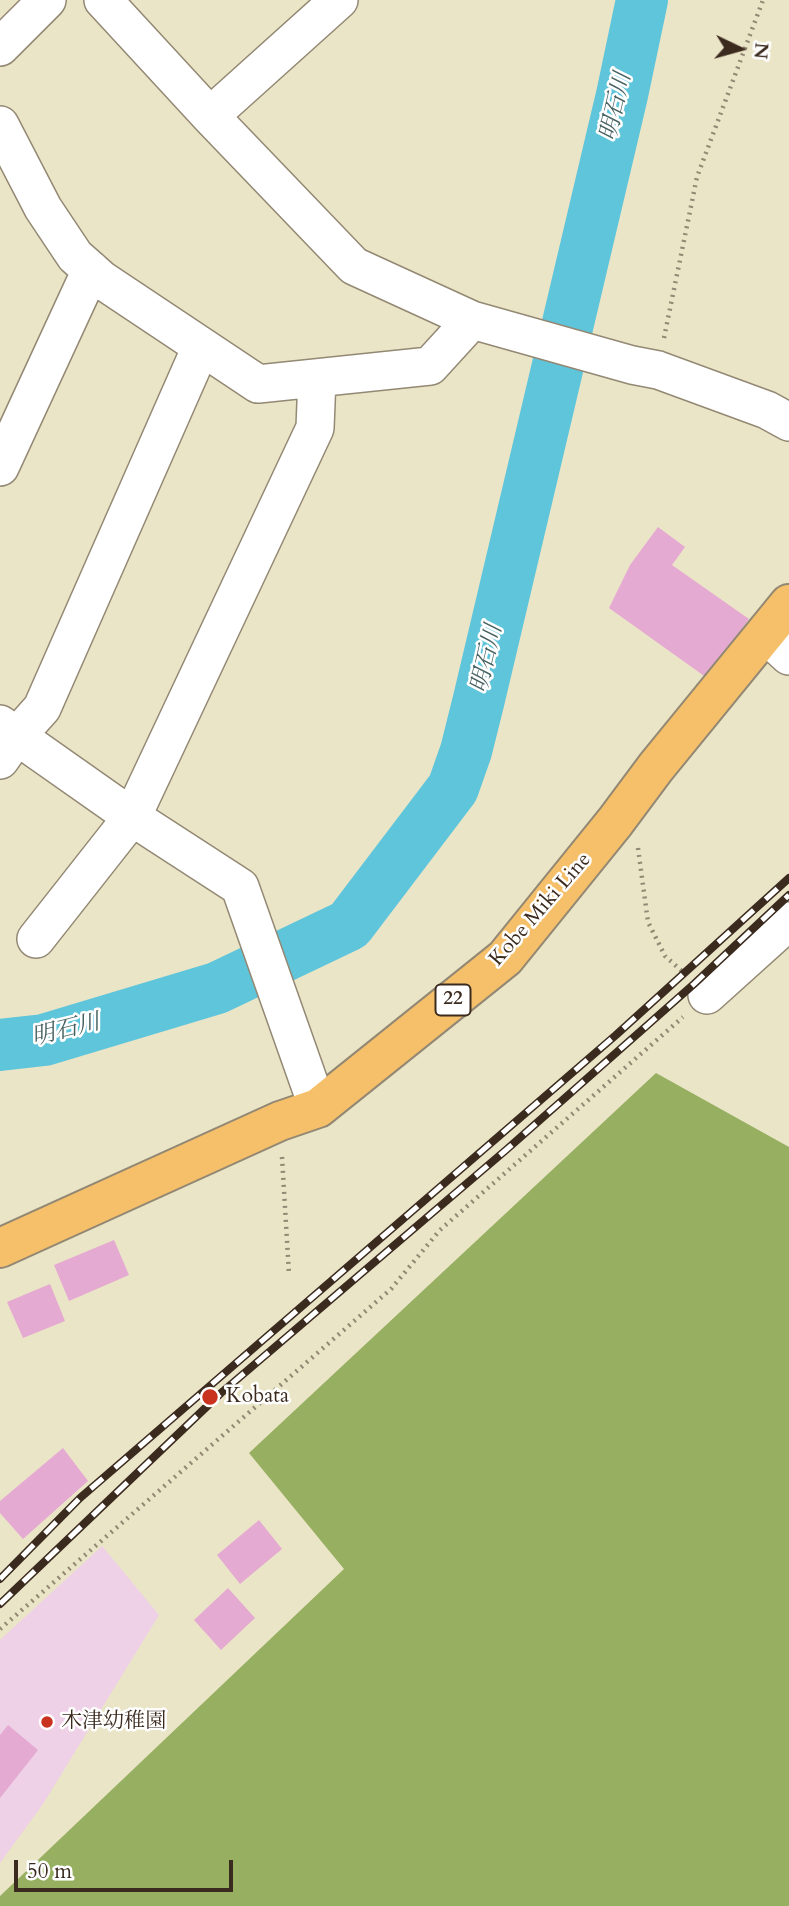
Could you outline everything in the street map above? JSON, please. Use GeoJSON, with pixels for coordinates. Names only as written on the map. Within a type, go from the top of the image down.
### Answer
{"type":"FeatureCollection","features":[{"type":"Feature","properties":{"kind":"main road","name":"Kobe Miki Line"},"geometry":{"type":"LineString","coordinates":[[0,1248],[280,1121],[318,1108],[505,958],[656,767],[777,645],[789,604]]}},
{"type":"Feature","properties":{"kind":"street"},"geometry":{"type":"LineString","coordinates":[[0,47],[47,0]]}},
{"type":"Feature","properties":{"kind":"street"},"geometry":{"type":"LineString","coordinates":[[103,0],[354,267],[472,320],[658,370],[767,410],[789,422]]}},
{"type":"Feature","properties":{"kind":"street"},"geometry":{"type":"LineString","coordinates":[[210,116],[339,0]]}},
{"type":"Feature","properties":{"kind":"street"},"geometry":{"type":"LineString","coordinates":[[0,125],[43,208],[75,256],[102,280],[258,384],[430,366],[472,320]]}},
{"type":"Feature","properties":{"kind":"street"},"geometry":{"type":"LineString","coordinates":[[0,467],[91,271]]}},
{"type":"Feature","properties":{"kind":"street"},"geometry":{"type":"LineString","coordinates":[[201,347],[42,708],[6,740],[240,887],[318,1108]]}},
{"type":"Feature","properties":{"kind":"street"},"geometry":{"type":"LineString","coordinates":[[36,939],[132,817],[316,428],[317,378]]}},
{"type":"Feature","properties":{"kind":"street"},"geometry":{"type":"LineString","coordinates":[[707,995],[789,921]]}},
{"type":"Feature","properties":{"kind":"path"},"geometry":{"type":"LineString","coordinates":[[658,370],[697,177],[763,0]]}},
{"type":"Feature","properties":{"kind":"path"},"geometry":{"type":"LineString","coordinates":[[0,1629],[391,1289],[440,1230],[707,995],[665,956],[648,922],[637,842],[615,822]]}},
{"type":"Feature","properties":{"kind":"path"},"geometry":{"type":"LineString","coordinates":[[280,1121],[289,1274]]}},
{"type":"Feature","properties":{"kind":"shaded area","name":"木津幼稚園"},"geometry":{"type":"Polygon","coordinates":[[[102,1546],[159,1615],[43,1804],[0,1863],[0,1640],[102,1546]]]}},
{"type":"Feature","properties":{"kind":"green space"},"geometry":{"type":"Polygon","coordinates":[[[656,1073],[789,1147],[789,1906],[0,1906],[0,1896],[344,1569],[249,1453],[656,1073]]]}},
{"type":"Feature","properties":{"kind":"building"},"geometry":{"type":"Polygon","coordinates":[[[658,527],[685,547],[672,565],[749,619],[707,678],[609,608],[630,565],[658,527]]]}},
{"type":"Feature","properties":{"kind":"building"},"geometry":{"type":"Polygon","coordinates":[[[114,1240],[129,1275],[69,1301],[54,1265],[114,1240]]]}},
{"type":"Feature","properties":{"kind":"building"},"geometry":{"type":"Polygon","coordinates":[[[50,1284],[65,1321],[23,1338],[7,1302],[50,1284]]]}},
{"type":"Feature","properties":{"kind":"building"},"geometry":{"type":"Polygon","coordinates":[[[63,1448],[88,1481],[23,1539],[0,1513],[0,1501],[63,1448]]]}},
{"type":"Feature","properties":{"kind":"building"},"geometry":{"type":"Polygon","coordinates":[[[259,1520],[282,1549],[240,1584],[217,1555],[259,1520]]]}},
{"type":"Feature","properties":{"kind":"building"},"geometry":{"type":"Polygon","coordinates":[[[228,1588],[255,1618],[221,1650],[194,1620],[228,1588]]]}},
{"type":"Feature","properties":{"kind":"building"},"geometry":{"type":"Polygon","coordinates":[[[8,1725],[38,1750],[0,1798],[0,1735],[8,1725]]]}},
{"type":"Feature","properties":{"kind":"waterway","name":"明石川"},"geometry":{"type":"LineString","coordinates":[[0,1045],[44,1040],[217,988],[349,925],[453,788],[466,751],[479,699],[642,0]]}},
{"type":"Feature","properties":{"kind":"railway"},"geometry":{"type":"LineString","coordinates":[[0,1579],[80,1498],[616,1035],[789,878]]}},
{"type":"Feature","properties":{"kind":"railway"},"geometry":{"type":"LineString","coordinates":[[0,1604],[221,1393],[506,1150],[694,984],[789,895]]}},
{"type":"Feature","properties":{"kind":"place","name":"Kobata"},"geometry":{"type":"Point","coordinates":[210,1397]}},
{"type":"Feature","properties":{"kind":"place","name":"木津幼稚園"},"geometry":{"type":"Point","coordinates":[47,1722]}}]}
